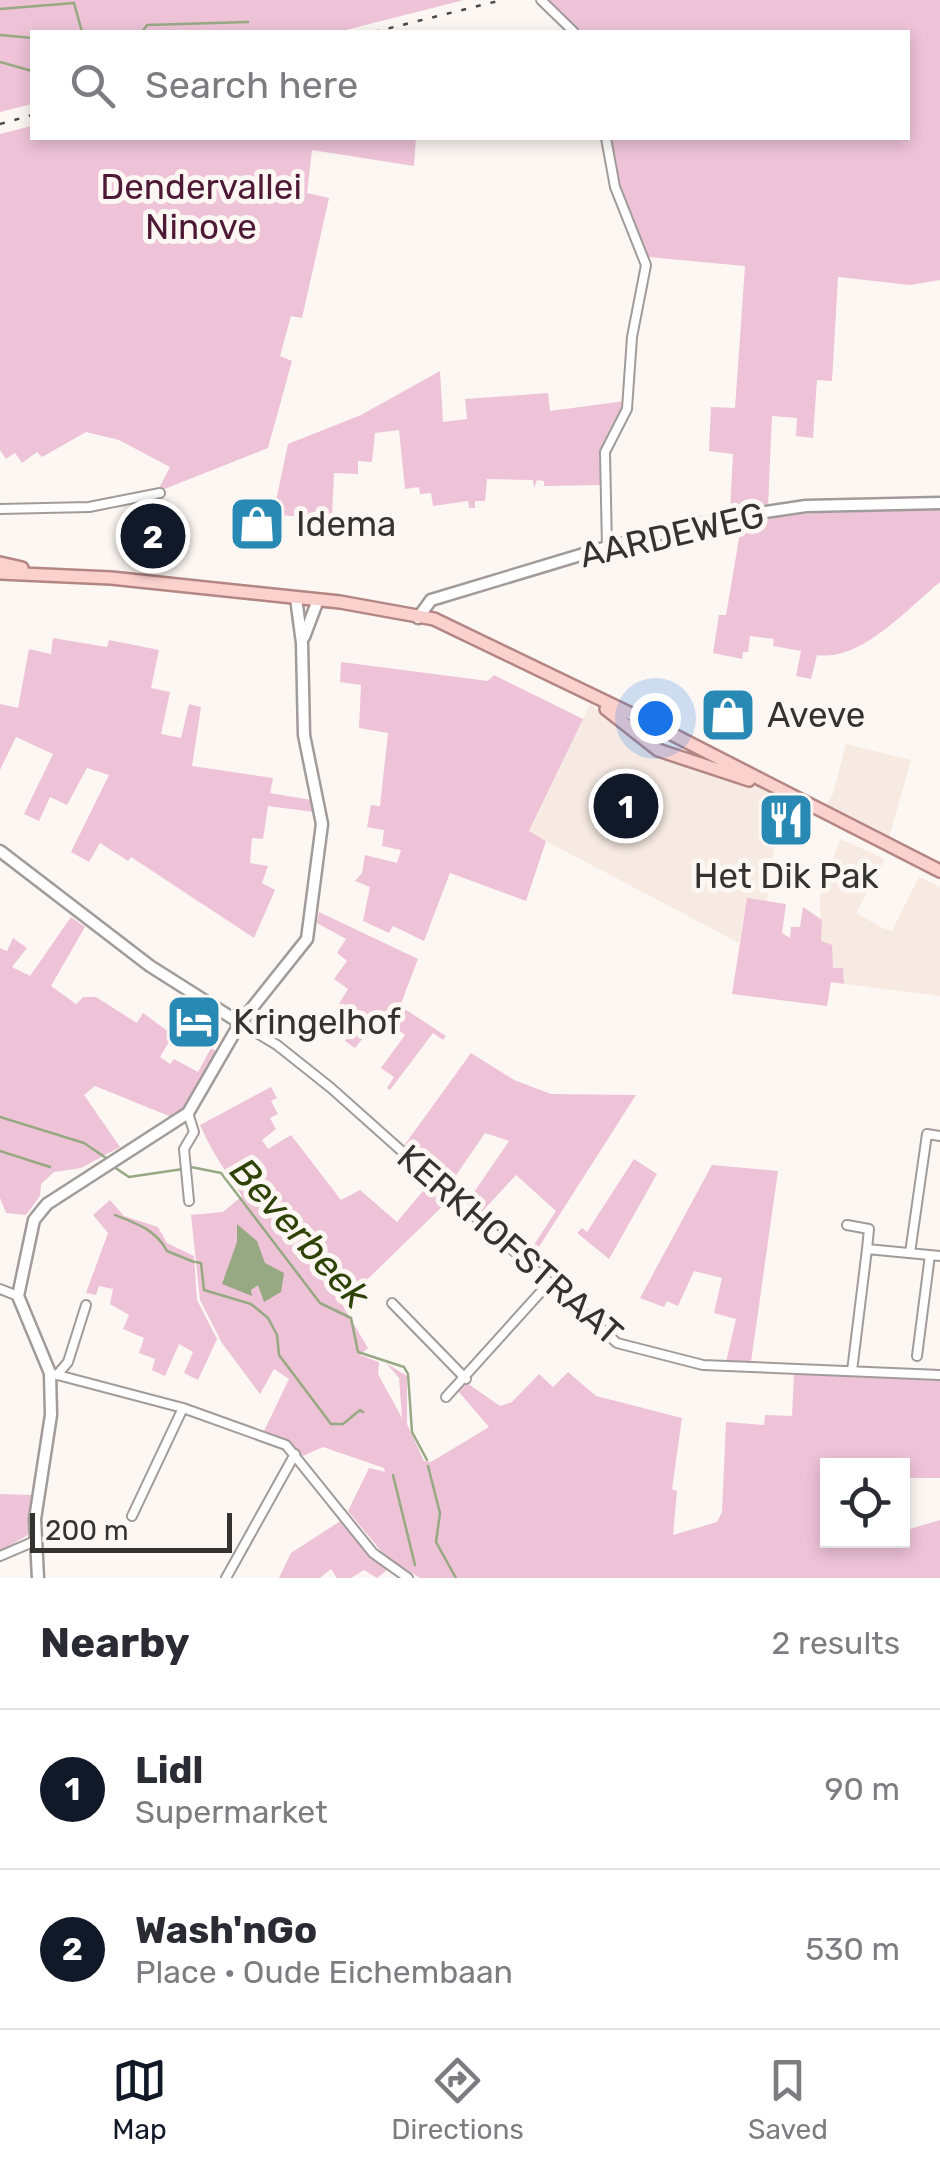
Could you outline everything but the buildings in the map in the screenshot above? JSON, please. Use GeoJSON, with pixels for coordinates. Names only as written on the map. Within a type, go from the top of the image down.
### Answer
{"type":"FeatureCollection","features":[{"type":"Feature","properties":{"kind":"main road"},"geometry":{"type":"LineString","coordinates":[[0,563],[46,574]]}},
{"type":"Feature","properties":{"kind":"main road"},"geometry":{"type":"LineString","coordinates":[[0,573],[318,600],[434,619],[654,725],[940,873]]}},
{"type":"Feature","properties":{"kind":"main road"},"geometry":{"type":"LineString","coordinates":[[418,618],[586,696],[670,755],[760,784],[940,873]]}},
{"type":"Feature","properties":{"kind":"main road"},"geometry":{"type":"LineString","coordinates":[[646,741],[658,737],[654,725]]}},
{"type":"Feature","properties":{"kind":"main road"},"geometry":{"type":"LineString","coordinates":[[670,755],[669,744],[681,739]]}},
{"type":"Feature","properties":{"kind":"street"},"geometry":{"type":"LineString","coordinates":[[541,0],[572,30]]}},
{"type":"Feature","properties":{"kind":"street"},"geometry":{"type":"LineString","coordinates":[[606,140],[615,187],[646,265],[632,337],[627,409],[605,452],[607,547]]}},
{"type":"Feature","properties":{"kind":"street"},"geometry":{"type":"LineString","coordinates":[[0,509],[88,507],[160,493]]}},
{"type":"Feature","properties":{"kind":"street","name":"AARDEWEG"},"geometry":{"type":"LineString","coordinates":[[418,618],[430,600],[607,547],[714,520],[806,506],[940,504]]}},
{"type":"Feature","properties":{"kind":"street"},"geometry":{"type":"LineString","coordinates":[[38,1578],[35,1541],[53,1374],[18,1296],[34,1220],[47,1204],[188,1113],[240,1023],[302,948],[315,900],[322,824],[304,735],[302,643],[296,598]]}},
{"type":"Feature","properties":{"kind":"street"},"geometry":{"type":"LineString","coordinates":[[302,643],[318,600]]}},
{"type":"Feature","properties":{"kind":"street"},"geometry":{"type":"LineString","coordinates":[[0,851],[150,966],[240,1023]]}},
{"type":"Feature","properties":{"kind":"street","name":"KERKHOFSTRAAT"},"geometry":{"type":"LineString","coordinates":[[240,1023],[277,1045],[323,1082],[605,1334],[634,1350],[703,1365],[940,1374]]}},
{"type":"Feature","properties":{"kind":"street"},"geometry":{"type":"LineString","coordinates":[[188,1113],[194,1132],[184,1150],[189,1201]]}},
{"type":"Feature","properties":{"kind":"street"},"geometry":{"type":"LineString","coordinates":[[910,1253],[927,1134],[940,1136]]}},
{"type":"Feature","properties":{"kind":"street"},"geometry":{"type":"LineString","coordinates":[[846,1225],[869,1229],[852,1370]]}},
{"type":"Feature","properties":{"kind":"street"},"geometry":{"type":"LineString","coordinates":[[868,1249],[935,1255],[917,1356]]}},
{"type":"Feature","properties":{"kind":"street"},"geometry":{"type":"LineString","coordinates":[[446,1398],[548,1284]]}},
{"type":"Feature","properties":{"kind":"street"},"geometry":{"type":"LineString","coordinates":[[0,1289],[18,1296]]}},
{"type":"Feature","properties":{"kind":"street"},"geometry":{"type":"LineString","coordinates":[[392,1303],[466,1378]]}},
{"type":"Feature","properties":{"kind":"street"},"geometry":{"type":"LineString","coordinates":[[53,1374],[68,1362],[86,1306]]}},
{"type":"Feature","properties":{"kind":"street"},"geometry":{"type":"LineString","coordinates":[[53,1374],[183,1408],[286,1445],[374,1552],[408,1578]]}},
{"type":"Feature","properties":{"kind":"street"},"geometry":{"type":"LineString","coordinates":[[132,1516],[183,1408]]}},
{"type":"Feature","properties":{"kind":"street"},"geometry":{"type":"LineString","coordinates":[[226,1578],[295,1454]]}},
{"type":"Feature","properties":{"kind":"street"},"geometry":{"type":"LineString","coordinates":[[0,1556],[35,1541]]}},
{"type":"Feature","properties":{"kind":"shaded area"},"geometry":{"type":"Polygon","coordinates":[[[590,704],[655,757],[726,780],[759,785],[781,797],[767,901],[747,899],[739,943],[529,832],[590,704]]]}},
{"type":"Feature","properties":{"kind":"shaded area"},"geometry":{"type":"Polygon","coordinates":[[[846,744],[911,760],[888,841],[824,809],[833,794],[846,744]]]}},
{"type":"Feature","properties":{"kind":"shaded area"},"geometry":{"type":"Polygon","coordinates":[[[840,839],[885,859],[856,913],[883,928],[892,931],[919,877],[940,887],[940,996],[844,984],[843,969],[833,968],[821,941],[820,895],[840,839]]]}},
{"type":"Feature","properties":{"kind":"shaded area"},"geometry":{"type":"Polygon","coordinates":[[[237,1224],[257,1241],[265,1263],[284,1273],[281,1292],[264,1302],[258,1285],[251,1290],[252,1296],[222,1284],[237,1242],[237,1224]]]}},
{"type":"Feature","properties":{"kind":"green space"},"geometry":{"type":"Polygon","coordinates":[[[0,0],[464,0],[346,30],[30,30],[30,104],[0,112],[0,0]]]}},
{"type":"Feature","properties":{"kind":"green space"},"geometry":{"type":"Polygon","coordinates":[[[545,0],[940,0],[940,280],[910,285],[838,277],[832,381],[817,380],[813,438],[796,436],[797,418],[772,416],[768,507],[730,510],[733,454],[709,451],[711,407],[735,408],[745,266],[648,257],[614,176],[609,140],[910,140],[910,30],[576,30],[545,0]]]}},
{"type":"Feature","properties":{"kind":"green space","name":"Dendervallei Ninove"},"geometry":{"type":"Polygon","coordinates":[[[30,126],[30,140],[416,140],[414,166],[312,150],[307,193],[329,198],[302,318],[291,316],[280,356],[292,361],[268,448],[157,492],[170,467],[119,440],[86,432],[42,457],[37,452],[22,463],[15,453],[6,459],[0,450],[0,134],[30,126]]]}},
{"type":"Feature","properties":{"kind":"green space"},"geometry":{"type":"Polygon","coordinates":[[[440,371],[443,422],[467,419],[465,399],[548,393],[550,411],[625,401],[621,419],[604,444],[602,485],[544,486],[544,481],[537,480],[534,488],[533,480],[487,479],[485,501],[475,501],[475,508],[469,508],[468,501],[433,506],[431,493],[420,494],[419,487],[405,489],[399,430],[375,433],[372,462],[358,461],[358,474],[334,473],[332,518],[273,515],[288,444],[361,415],[440,371]]]}},
{"type":"Feature","properties":{"kind":"green space"},"geometry":{"type":"Polygon","coordinates":[[[867,507],[940,508],[940,582],[867,642],[834,655],[817,655],[811,679],[796,676],[801,651],[773,646],[774,639],[750,636],[748,652],[743,652],[742,659],[713,653],[719,615],[726,615],[742,521],[867,507]]]}},
{"type":"Feature","properties":{"kind":"green space"},"geometry":{"type":"Polygon","coordinates":[[[53,638],[107,647],[109,640],[159,650],[151,688],[170,692],[161,734],[181,738],[189,704],[201,707],[192,766],[273,778],[270,793],[311,800],[314,812],[268,806],[263,839],[252,838],[250,863],[268,866],[262,883],[275,890],[254,938],[131,857],[128,861],[100,843],[89,862],[71,852],[109,775],[87,768],[67,805],[50,797],[39,821],[24,814],[53,754],[16,737],[0,770],[0,704],[18,708],[29,649],[51,654],[53,638]]]}},
{"type":"Feature","properties":{"kind":"green space"},"geometry":{"type":"Polygon","coordinates":[[[341,662],[488,681],[494,675],[583,719],[529,831],[546,841],[526,901],[450,873],[424,941],[393,926],[389,933],[363,921],[370,887],[355,881],[362,873],[365,855],[397,863],[401,850],[382,846],[384,830],[367,827],[371,805],[380,806],[388,733],[359,728],[361,685],[340,682],[341,662]]]}},
{"type":"Feature","properties":{"kind":"green space"},"geometry":{"type":"Polygon","coordinates":[[[747,898],[786,904],[782,933],[790,938],[791,927],[800,927],[803,907],[822,920],[821,941],[832,945],[833,968],[843,968],[844,984],[831,982],[827,1006],[732,994],[747,898]]]}},
{"type":"Feature","properties":{"kind":"green space"},"geometry":{"type":"Polygon","coordinates":[[[319,912],[418,959],[400,1006],[446,1036],[443,1040],[433,1033],[390,1090],[387,1088],[394,1077],[381,1068],[405,1035],[390,1024],[381,1035],[371,1028],[355,1048],[345,1041],[357,1023],[349,1018],[345,1023],[333,1014],[348,989],[334,979],[347,961],[337,953],[346,939],[317,923],[319,912]]]}},
{"type":"Feature","properties":{"kind":"green space"},"geometry":{"type":"Polygon","coordinates":[[[71,917],[85,927],[51,986],[76,1004],[83,997],[96,997],[137,1023],[143,1013],[173,1035],[160,1057],[170,1064],[174,1059],[198,1072],[211,1048],[216,1051],[187,1106],[174,1118],[95,1086],[84,1095],[120,1147],[81,1168],[54,1172],[41,1184],[40,1196],[26,1215],[6,1213],[0,1198],[0,948],[7,951],[13,938],[27,948],[12,967],[30,976],[71,917]]]}},
{"type":"Feature","properties":{"kind":"green space"},"geometry":{"type":"Polygon","coordinates":[[[471,1053],[514,1080],[551,1094],[636,1095],[530,1261],[526,1257],[556,1211],[516,1175],[479,1215],[466,1204],[509,1141],[485,1133],[446,1190],[403,1147],[471,1053]]]}},
{"type":"Feature","properties":{"kind":"green space"},"geometry":{"type":"Polygon","coordinates":[[[271,1087],[277,1098],[271,1101],[278,1114],[270,1118],[276,1129],[262,1140],[268,1149],[291,1135],[341,1200],[360,1190],[397,1222],[428,1185],[448,1201],[342,1304],[368,1348],[360,1355],[379,1362],[378,1374],[402,1418],[399,1378],[386,1363],[407,1376],[407,1424],[424,1461],[431,1462],[489,1427],[458,1391],[467,1383],[500,1406],[512,1402],[539,1374],[553,1387],[568,1372],[596,1396],[682,1418],[672,1489],[677,1491],[673,1535],[717,1522],[722,1512],[726,1422],[764,1425],[765,1415],[792,1416],[794,1374],[940,1379],[940,1478],[910,1478],[910,1458],[820,1458],[820,1548],[910,1548],[910,1529],[940,1520],[940,1578],[420,1578],[385,1556],[348,1511],[369,1468],[385,1472],[384,1468],[323,1447],[303,1456],[291,1444],[263,1433],[289,1379],[274,1369],[260,1394],[222,1343],[200,1300],[191,1215],[223,1212],[242,1196],[200,1125],[271,1087]]]}},
{"type":"Feature","properties":{"kind":"green space"},"geometry":{"type":"Polygon","coordinates":[[[634,1159],[657,1174],[609,1259],[577,1233],[582,1228],[587,1232],[634,1159]]]}},
{"type":"Feature","properties":{"kind":"green space"},"geometry":{"type":"Polygon","coordinates":[[[712,1165],[778,1171],[751,1362],[726,1362],[736,1319],[714,1313],[722,1278],[694,1271],[678,1306],[667,1301],[664,1307],[640,1298],[712,1165]]]}},
{"type":"Feature","properties":{"kind":"green space"},"geometry":{"type":"Polygon","coordinates":[[[110,1200],[124,1216],[158,1227],[167,1243],[194,1256],[197,1300],[217,1339],[198,1380],[184,1373],[193,1352],[179,1344],[165,1376],[152,1370],[155,1359],[139,1353],[144,1338],[123,1329],[129,1315],[110,1304],[113,1289],[99,1286],[96,1295],[86,1293],[108,1233],[93,1215],[110,1200]]]}},
{"type":"Feature","properties":{"kind":"green space"},"geometry":{"type":"Polygon","coordinates":[[[0,1494],[32,1495],[28,1535],[0,1551],[0,1494]]]}},
{"type":"Feature","properties":{"kind":"green space"},"geometry":{"type":"Polygon","coordinates":[[[342,1520],[387,1570],[377,1578],[364,1570],[351,1578],[337,1578],[331,1569],[320,1578],[279,1578],[291,1553],[342,1520]]]}},
{"type":"Feature","properties":{"kind":"waterway"},"geometry":{"type":"LineString","coordinates":[[0,9],[74,3],[81,30]]}},
{"type":"Feature","properties":{"kind":"waterway"},"geometry":{"type":"LineString","coordinates":[[143,30],[147,25],[248,22]]}},
{"type":"Feature","properties":{"kind":"waterway"},"geometry":{"type":"LineString","coordinates":[[0,35],[30,38]]}},
{"type":"Feature","properties":{"kind":"waterway"},"geometry":{"type":"LineString","coordinates":[[0,62],[30,70]]}},
{"type":"Feature","properties":{"kind":"waterway","name":"Beverbeek"},"geometry":{"type":"LineString","coordinates":[[0,1117],[84,1143],[106,1158]]}},
{"type":"Feature","properties":{"kind":"waterway"},"geometry":{"type":"LineString","coordinates":[[0,1151],[50,1167]]}},
{"type":"Feature","properties":{"kind":"waterway","name":"Beverbeek"},"geometry":{"type":"LineString","coordinates":[[111,1165],[129,1177],[183,1169]]}},
{"type":"Feature","properties":{"kind":"waterway","name":"Beverbeek"},"geometry":{"type":"LineString","coordinates":[[191,1167],[221,1173],[320,1303],[351,1318],[358,1352],[404,1367],[408,1374],[412,1432],[427,1460]]}},
{"type":"Feature","properties":{"kind":"waterway"},"geometry":{"type":"LineString","coordinates":[[115,1215],[151,1232],[167,1251],[194,1262]]}},
{"type":"Feature","properties":{"kind":"waterway"},"geometry":{"type":"LineString","coordinates":[[196,1262],[201,1263],[204,1290],[251,1304],[268,1318],[277,1335],[279,1355],[331,1424],[343,1424],[360,1410],[363,1412]]}},
{"type":"Feature","properties":{"kind":"waterway","name":"Beverbeek"},"geometry":{"type":"LineString","coordinates":[[428,1466],[440,1513],[436,1542],[456,1578]]}},
{"type":"Feature","properties":{"kind":"waterway"},"geometry":{"type":"LineString","coordinates":[[393,1475],[415,1565]]}},
{"type":"Feature","properties":{"kind":"railway"},"geometry":{"type":"LineString","coordinates":[[382,30],[502,0]]}},
{"type":"Feature","properties":{"kind":"railway"},"geometry":{"type":"LineString","coordinates":[[0,124],[30,116]]}},
{"type":"Feature","properties":{"kind":"place","name":"Idema"},"geometry":{"type":"Point","coordinates":[257,524]}},
{"type":"Feature","properties":{"kind":"place","name":"Wash'nGo"},"geometry":{"type":"Point","coordinates":[153,536]}},
{"type":"Feature","properties":{"kind":"place","name":"Aveve"},"geometry":{"type":"Point","coordinates":[728,715]}},
{"type":"Feature","properties":{"kind":"place","name":"Lidl"},"geometry":{"type":"Point","coordinates":[626,806]}},
{"type":"Feature","properties":{"kind":"place","name":"Het Dik Pak"},"geometry":{"type":"Point","coordinates":[786,820]}},
{"type":"Feature","properties":{"kind":"place","name":"Kringelhof"},"geometry":{"type":"Point","coordinates":[194,1022]}}]}
